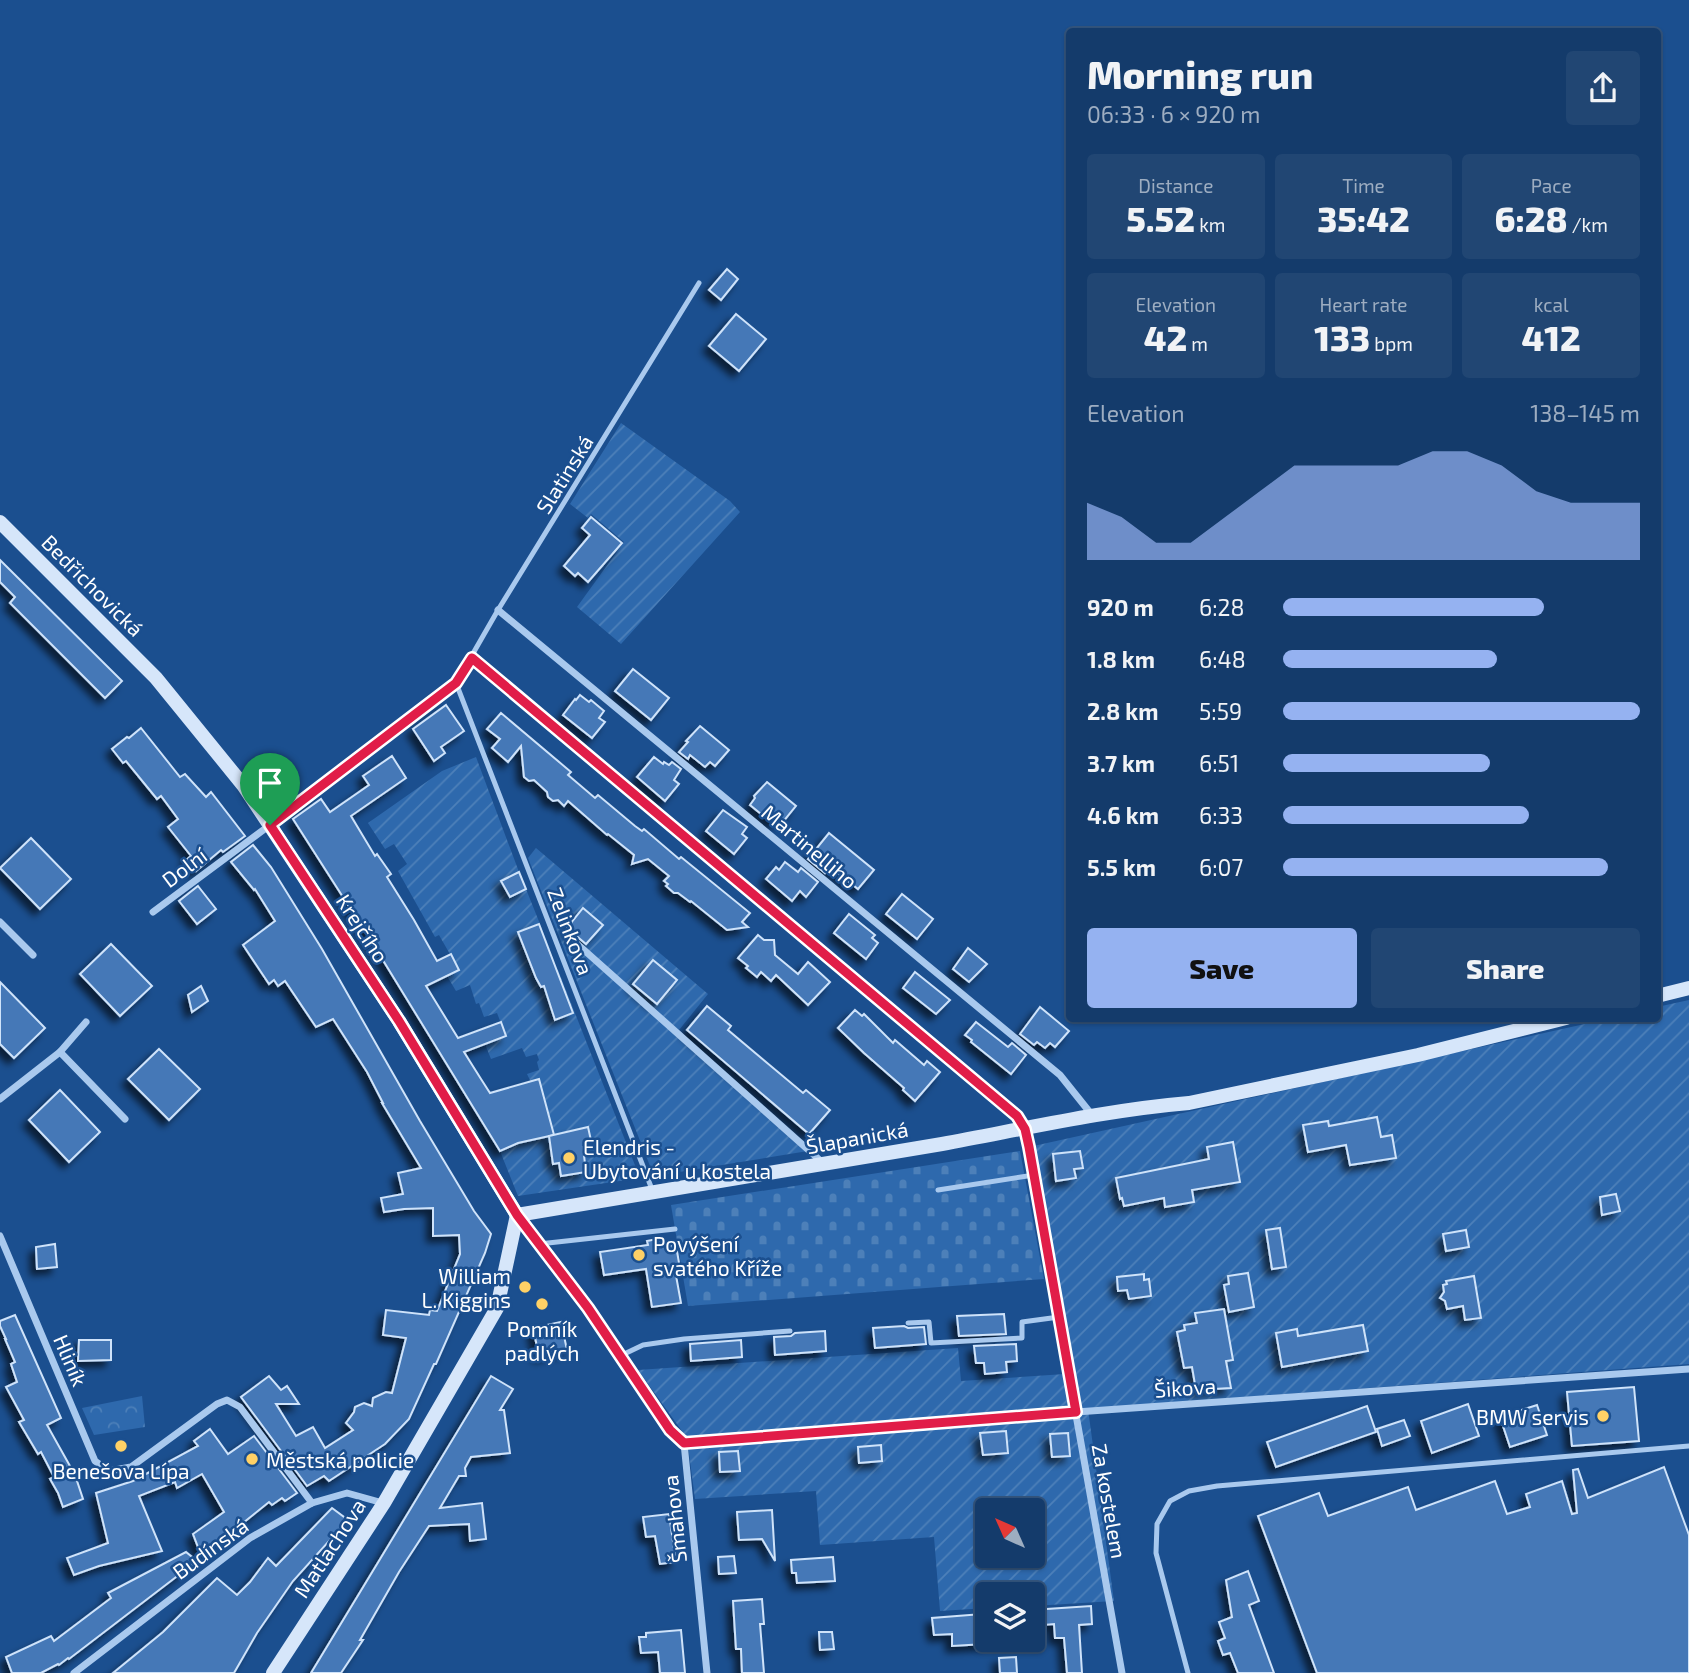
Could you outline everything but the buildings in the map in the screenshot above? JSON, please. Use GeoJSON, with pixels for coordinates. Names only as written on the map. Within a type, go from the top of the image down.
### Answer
{"type":"FeatureCollection","features":[{"type":"Feature","properties":{"kind":"street","name":"Bedřichovická"},"geometry":{"type":"LineString","coordinates":[[0,522],[156,678]]}},
{"type":"Feature","properties":{"kind":"street","name":"Martinelliho"},"geometry":{"type":"LineString","coordinates":[[499,610],[1059,1075],[1093,1116]]}},
{"type":"Feature","properties":{"kind":"street"},"geometry":{"type":"LineString","coordinates":[[472,658],[1017,1116],[1025,1129]]}},
{"type":"Feature","properties":{"kind":"street","name":"Krejčího"},"geometry":{"type":"LineString","coordinates":[[156,678],[243,785],[270,825],[399,1021],[517,1215]]}},
{"type":"Feature","properties":{"kind":"street","name":"Dolní"},"geometry":{"type":"LineString","coordinates":[[153,912],[270,825]]}},
{"type":"Feature","properties":{"kind":"street"},"geometry":{"type":"LineString","coordinates":[[0,922],[33,955]]}},
{"type":"Feature","properties":{"kind":"street","name":"Zelinkova"},"geometry":{"type":"LineString","coordinates":[[575,942],[824,1164]]}},
{"type":"Feature","properties":{"kind":"street"},"geometry":{"type":"LineString","coordinates":[[1661,995],[1689,988]]}},
{"type":"Feature","properties":{"kind":"street","name":"Šlapanická"},"geometry":{"type":"LineString","coordinates":[[517,1215],[1093,1116],[1189,1103],[1418,1055],[1550,1022]]}},
{"type":"Feature","properties":{"kind":"street"},"geometry":{"type":"LineString","coordinates":[[0,1099],[60,1052],[86,1023]]}},
{"type":"Feature","properties":{"kind":"street"},"geometry":{"type":"LineString","coordinates":[[60,1052],[125,1119]]}},
{"type":"Feature","properties":{"kind":"street","name":"Za kostelem"},"geometry":{"type":"LineString","coordinates":[[1025,1129],[1122,1673]]}},
{"type":"Feature","properties":{"kind":"street","name":"Matlachova"},"geometry":{"type":"LineString","coordinates":[[272,1673],[384,1503],[497,1308],[517,1215]]}},
{"type":"Feature","properties":{"kind":"street","name":"Hliník"},"geometry":{"type":"LineString","coordinates":[[0,1236],[95,1461],[109,1471],[131,1467],[217,1404],[227,1400],[240,1407],[312,1503]]}},
{"type":"Feature","properties":{"kind":"street","name":"Šikova"},"geometry":{"type":"LineString","coordinates":[[684,1443],[1076,1412],[1689,1369]]}},
{"type":"Feature","properties":{"kind":"street","name":"Šmahova"},"geometry":{"type":"LineString","coordinates":[[684,1443],[707,1673]]}},
{"type":"Feature","properties":{"kind":"street","name":"Budínská"},"geometry":{"type":"LineString","coordinates":[[74,1673],[250,1538],[312,1503],[347,1493],[384,1503]]}},
{"type":"Feature","properties":{"kind":"lane","name":"Slatinská"},"geometry":{"type":"LineString","coordinates":[[456,683],[699,283]]}},
{"type":"Feature","properties":{"kind":"lane"},"geometry":{"type":"LineString","coordinates":[[270,825],[456,683]]}},
{"type":"Feature","properties":{"kind":"lane","name":"Zelinkova"},"geometry":{"type":"LineString","coordinates":[[456,683],[653,1192]]}},
{"type":"Feature","properties":{"kind":"lane"},"geometry":{"type":"LineString","coordinates":[[938,1190],[1034,1175]]}},
{"type":"Feature","properties":{"kind":"lane","name":"Šmahova"},"geometry":{"type":"LineString","coordinates":[[517,1215],[588,1308],[670,1430],[684,1443]]}},
{"type":"Feature","properties":{"kind":"lane"},"geometry":{"type":"LineString","coordinates":[[539,1244],[674,1229]]}},
{"type":"Feature","properties":{"kind":"lane"},"geometry":{"type":"LineString","coordinates":[[908,1323],[929,1322],[931,1343],[1022,1338],[1022,1322],[1059,1317]]}},
{"type":"Feature","properties":{"kind":"lane"},"geometry":{"type":"LineString","coordinates":[[620,1356],[643,1345],[670,1341],[789,1331]]}},
{"type":"Feature","properties":{"kind":"lane"},"geometry":{"type":"LineString","coordinates":[[1188,1673],[1156,1553],[1157,1524],[1170,1501],[1189,1491],[1217,1486],[1689,1446]]}},
{"type":"Feature","properties":{"kind":"green space"},"geometry":{"type":"Polygon","coordinates":[[[621,423],[730,501],[740,512],[621,644],[577,607],[624,542],[591,514],[588,518],[570,504],[621,423]]]}},
{"type":"Feature","properties":{"kind":"green space"},"geometry":{"type":"Polygon","coordinates":[[[476,757],[519,872],[501,882],[510,897],[526,889],[550,949],[528,959],[541,987],[559,980],[558,970],[640,1178],[518,1196],[500,1151],[534,1139],[530,1116],[548,1111],[544,1095],[538,1097],[527,1074],[539,1070],[537,1054],[526,1057],[522,1048],[491,1059],[485,1044],[506,1036],[497,1013],[484,1017],[479,1003],[476,1004],[470,985],[456,991],[447,976],[459,970],[439,935],[435,937],[398,871],[407,864],[394,844],[385,849],[368,823],[442,771],[476,757]]]}},
{"type":"Feature","properties":{"kind":"green space"},"geometry":{"type":"Polygon","coordinates":[[[536,848],[708,994],[679,1030],[814,1150],[654,1176],[528,858],[536,848]]]}},
{"type":"Feature","properties":{"kind":"green space"},"geometry":{"type":"Polygon","coordinates":[[[1689,1000],[1689,1364],[1088,1409],[1114,1601],[1045,1605],[1045,1582],[975,1582],[975,1609],[940,1611],[934,1537],[820,1545],[816,1491],[695,1499],[687,1438],[638,1370],[958,1348],[961,1381],[1065,1374],[1029,1147],[1593,1022],[1661,1022],[1661,1006],[1689,1000]]]}},
{"type":"Feature","properties":{"kind":"green space"},"geometry":{"type":"Polygon","coordinates":[[[1020,1151],[1044,1279],[688,1306],[671,1205],[1020,1151]]]}},
{"type":"Feature","properties":{"kind":"green space"},"geometry":{"type":"Polygon","coordinates":[[[142,1396],[145,1427],[94,1435],[82,1408],[142,1396]]]}},
{"type":"Feature","properties":{"kind":"place","name":"Elendris - Ubytování u kostela"},"geometry":{"type":"Point","coordinates":[569,1158]}},
{"type":"Feature","properties":{"kind":"place","name":"Povýšení svatého Kříže"},"geometry":{"type":"Point","coordinates":[639,1255]}},
{"type":"Feature","properties":{"kind":"place","name":"William L. Kiggins"},"geometry":{"type":"Point","coordinates":[525,1287]}},
{"type":"Feature","properties":{"kind":"place","name":"Pomník padlých"},"geometry":{"type":"Point","coordinates":[542,1304]}},
{"type":"Feature","properties":{"kind":"place","name":"BMW servis"},"geometry":{"type":"Point","coordinates":[1603,1416]}},
{"type":"Feature","properties":{"kind":"place","name":"Benešova Lípa"},"geometry":{"type":"Point","coordinates":[121,1446]}},
{"type":"Feature","properties":{"kind":"place","name":"Městská policie"},"geometry":{"type":"Point","coordinates":[252,1459]}},
{"type":"Feature","properties":{"kind":"route"},"geometry":{"type":"LineString","coordinates":[[472,658],[1017,1116],[1025,1129],[1029,1147],[1076,1412],[684,1443],[670,1430],[588,1308],[517,1215],[399,1021],[270,825],[456,683],[472,658]]}}]}
